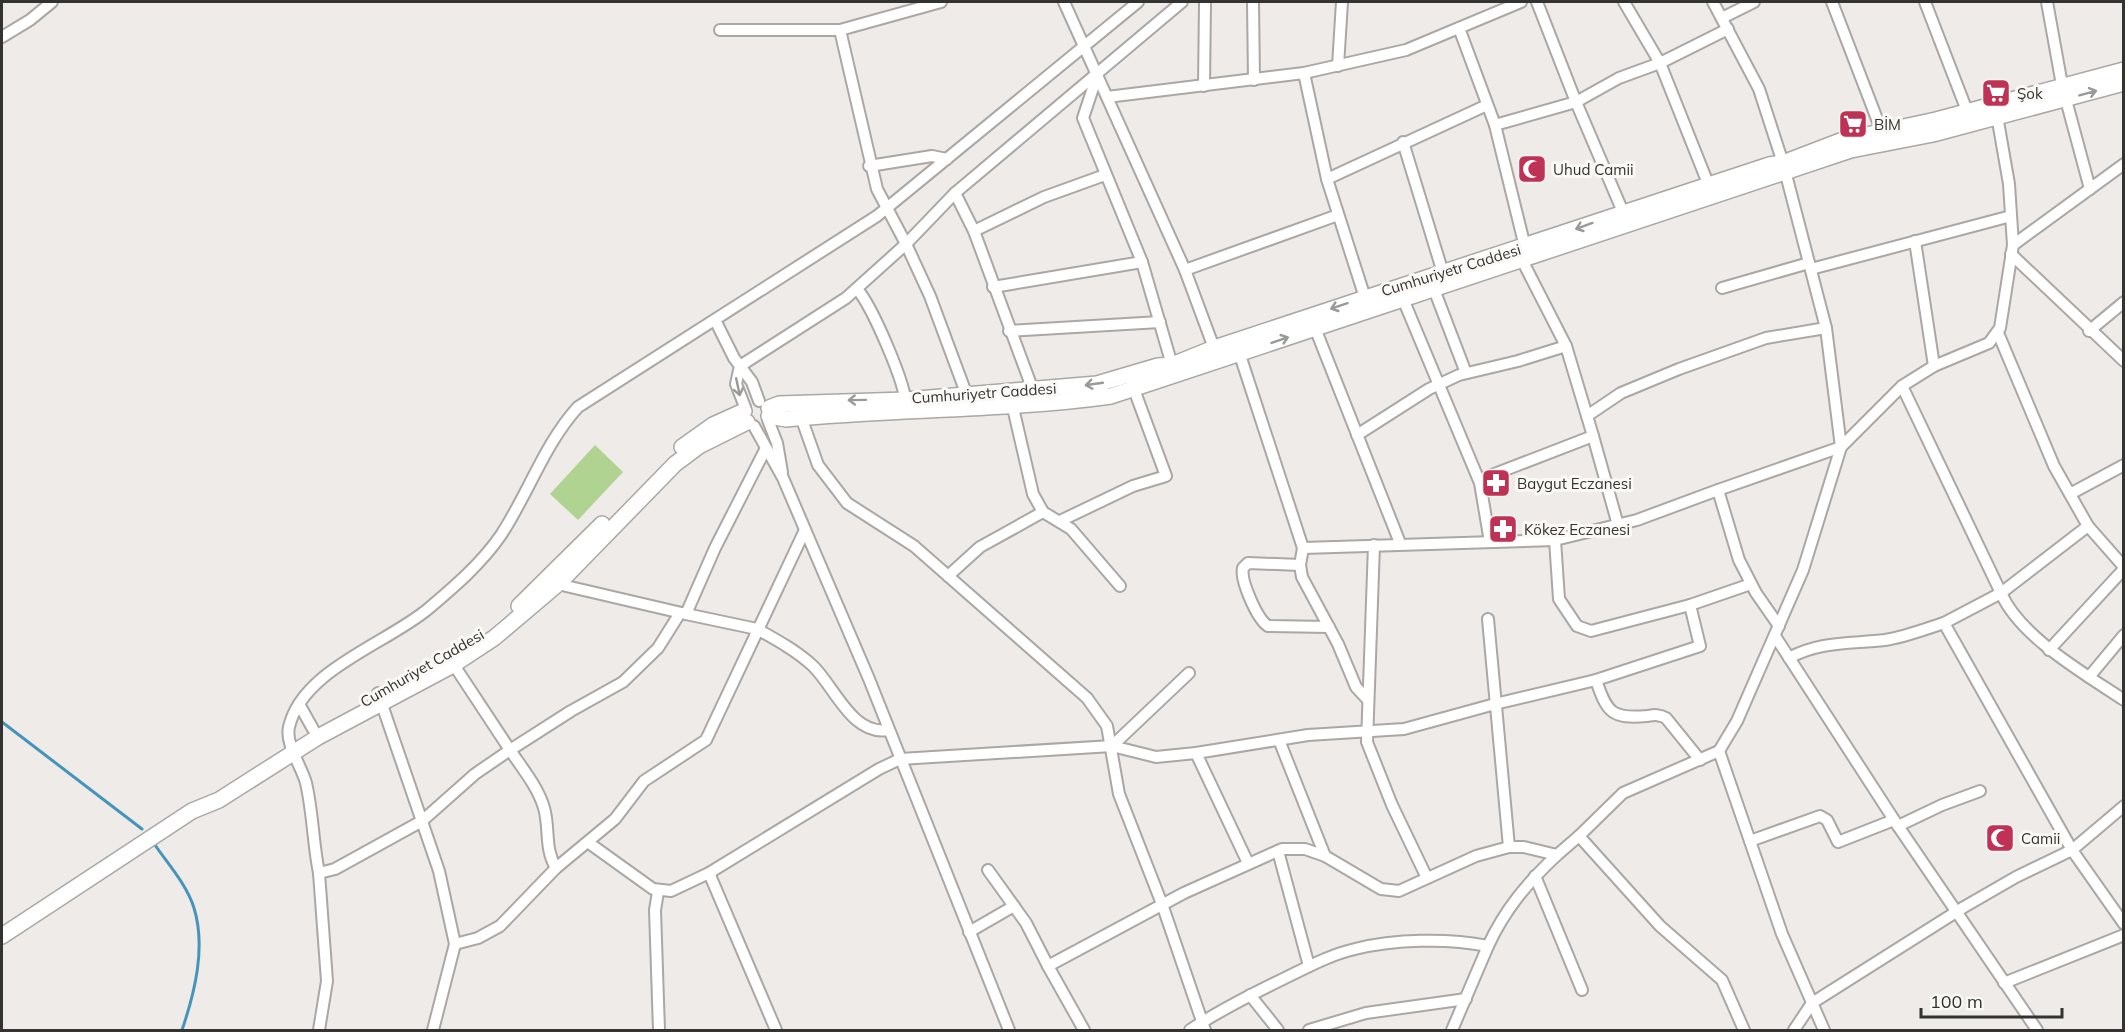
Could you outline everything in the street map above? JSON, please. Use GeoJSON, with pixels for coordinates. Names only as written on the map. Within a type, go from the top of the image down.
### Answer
{"type":"FeatureCollection","features":[{"type":"Feature","properties":{"kind":"main road"},"geometry":{"type":"LineString","coordinates":[[766,411],[801,417],[906,405],[1038,405],[1111,396],[1131,382],[1238,348],[1315,328],[1366,304],[1403,299],[1435,280],[1523,254],[1784,168],[2064,92],[2124,70]]}},
{"type":"Feature","properties":{"kind":"main road"},"geometry":{"type":"LineString","coordinates":[[2064,92],[2124,83]]}},
{"type":"Feature","properties":{"kind":"main road","name":"Cumhuriyetr Caddesi"},"geometry":{"type":"LineString","coordinates":[[1523,254],[1623,212],[1769,165],[1784,168],[1843,140],[1970,118]]}},
{"type":"Feature","properties":{"kind":"main road","name":"Cumhuriyetr Caddesi"},"geometry":{"type":"LineString","coordinates":[[766,411],[779,404],[906,405],[966,393],[1131,382],[1158,366],[1172,365],[1214,348],[1238,348],[1435,280]]}},
{"type":"Feature","properties":{"kind":"main road","name":"Cumhuriyet Caddesi"},"geometry":{"type":"LineString","coordinates":[[2,936],[192,811],[219,800],[293,747],[494,638],[675,464],[747,416]]}},
{"type":"Feature","properties":{"kind":"main road","name":"Cumhuriyet Caddesi"},"geometry":{"type":"LineString","coordinates":[[293,747],[313,729],[380,698]]}},
{"type":"Feature","properties":{"kind":"street"},"geometry":{"type":"LineString","coordinates":[[2,37],[30,20],[52,2]]}},
{"type":"Feature","properties":{"kind":"street"},"geometry":{"type":"LineString","coordinates":[[720,30],[840,30],[941,2]]}},
{"type":"Feature","properties":{"kind":"street"},"geometry":{"type":"LineString","coordinates":[[1064,2],[1185,270],[1214,348]]}},
{"type":"Feature","properties":{"kind":"street"},"geometry":{"type":"LineString","coordinates":[[319,1030],[327,981],[319,873],[306,784],[289,728],[299,704],[309,690],[340,665],[422,614],[479,563],[501,534],[561,429],[578,407],[886,209],[1138,2]]}},
{"type":"Feature","properties":{"kind":"street"},"geometry":{"type":"LineString","coordinates":[[1009,1030],[805,530],[783,478],[747,416],[736,384],[740,366],[823,315],[856,289],[906,244],[955,193],[1182,2]]}},
{"type":"Feature","properties":{"kind":"street"},"geometry":{"type":"LineString","coordinates":[[1203,86],[1205,2]]}},
{"type":"Feature","properties":{"kind":"street"},"geometry":{"type":"LineString","coordinates":[[1253,2],[1254,80]]}},
{"type":"Feature","properties":{"kind":"street"},"geometry":{"type":"LineString","coordinates":[[1338,66],[1342,2]]}},
{"type":"Feature","properties":{"kind":"street"},"geometry":{"type":"LineString","coordinates":[[1107,97],[1304,74],[1406,50],[1521,2]]}},
{"type":"Feature","properties":{"kind":"street"},"geometry":{"type":"LineString","coordinates":[[1537,2],[1576,102],[1623,212]]}},
{"type":"Feature","properties":{"kind":"street"},"geometry":{"type":"LineString","coordinates":[[1624,2],[1660,63],[1709,186]]}},
{"type":"Feature","properties":{"kind":"street"},"geometry":{"type":"LineString","coordinates":[[1452,1030],[1501,917],[1535,876],[1623,793],[1719,751],[1737,721],[1803,570],[1841,447],[1826,328],[1784,168],[1759,89],[1713,2]]}},
{"type":"Feature","properties":{"kind":"street"},"geometry":{"type":"LineString","coordinates":[[1722,18],[1754,2]]}},
{"type":"Feature","properties":{"kind":"street"},"geometry":{"type":"LineString","coordinates":[[1832,2],[1882,132]]}},
{"type":"Feature","properties":{"kind":"street"},"geometry":{"type":"LineString","coordinates":[[1930,2],[1926,2],[1970,118]]}},
{"type":"Feature","properties":{"kind":"street"},"geometry":{"type":"LineString","coordinates":[[2047,2],[2064,92],[2090,189]]}},
{"type":"Feature","properties":{"kind":"street"},"geometry":{"type":"LineString","coordinates":[[1459,28],[1495,125],[1523,254],[1566,346],[1618,525]]}},
{"type":"Feature","properties":{"kind":"street"},"geometry":{"type":"LineString","coordinates":[[1495,125],[1576,102],[1619,78],[1660,63],[1728,29]]}},
{"type":"Feature","properties":{"kind":"street"},"geometry":{"type":"LineString","coordinates":[[840,30],[869,166],[886,209],[906,244],[930,296],[966,393]]}},
{"type":"Feature","properties":{"kind":"street"},"geometry":{"type":"LineString","coordinates":[[1304,74],[1327,179],[1366,304]]}},
{"type":"Feature","properties":{"kind":"street"},"geometry":{"type":"LineString","coordinates":[[1097,75],[1083,118],[1142,261],[1172,365]]}},
{"type":"Feature","properties":{"kind":"street"},"geometry":{"type":"LineString","coordinates":[[1327,179],[1487,105]]}},
{"type":"Feature","properties":{"kind":"street"},"geometry":{"type":"LineString","coordinates":[[1996,110],[2011,216],[2012,250],[1998,333],[2054,466],[2088,526],[2124,568],[2049,650]]}},
{"type":"Feature","properties":{"kind":"street"},"geometry":{"type":"LineString","coordinates":[[1403,142],[1435,280],[1466,373]]}},
{"type":"Feature","properties":{"kind":"street"},"geometry":{"type":"LineString","coordinates":[[869,166],[932,156],[947,159]]}},
{"type":"Feature","properties":{"kind":"street"},"geometry":{"type":"LineString","coordinates":[[2012,250],[2124,164]]}},
{"type":"Feature","properties":{"kind":"street"},"geometry":{"type":"LineString","coordinates":[[974,231],[1044,196],[1105,175]]}},
{"type":"Feature","properties":{"kind":"street"},"geometry":{"type":"LineString","coordinates":[[955,193],[974,231],[1038,405]]}},
{"type":"Feature","properties":{"kind":"street"},"geometry":{"type":"LineString","coordinates":[[1185,270],[1338,214]]}},
{"type":"Feature","properties":{"kind":"street"},"geometry":{"type":"LineString","coordinates":[[1722,288],[2011,216]]}},
{"type":"Feature","properties":{"kind":"street"},"geometry":{"type":"LineString","coordinates":[[1915,241],[1934,366]]}},
{"type":"Feature","properties":{"kind":"street"},"geometry":{"type":"LineString","coordinates":[[2012,250],[2090,331],[2124,361]]}},
{"type":"Feature","properties":{"kind":"street"},"geometry":{"type":"LineString","coordinates":[[993,287],[1142,261]]}},
{"type":"Feature","properties":{"kind":"street"},"geometry":{"type":"LineString","coordinates":[[856,289],[867,304],[906,405]]}},
{"type":"Feature","properties":{"kind":"street"},"geometry":{"type":"LineString","coordinates":[[1403,299],[1479,480],[1490,542]]}},
{"type":"Feature","properties":{"kind":"street"},"geometry":{"type":"LineString","coordinates":[[2090,331],[2124,302]]}},
{"type":"Feature","properties":{"kind":"street"},"geometry":{"type":"LineString","coordinates":[[715,320],[740,366],[752,382],[766,411],[777,443],[783,478]]}},
{"type":"Feature","properties":{"kind":"street"},"geometry":{"type":"LineString","coordinates":[[1010,331],[1160,322]]}},
{"type":"Feature","properties":{"kind":"street"},"geometry":{"type":"LineString","coordinates":[[1315,328],[1400,543]]}},
{"type":"Feature","properties":{"kind":"street"},"geometry":{"type":"LineString","coordinates":[[1587,416],[1621,393],[1690,365],[1766,338],[1826,328]]}},
{"type":"Feature","properties":{"kind":"street"},"geometry":{"type":"LineString","coordinates":[[1303,548],[1400,543],[1555,540],[1618,525],[1841,447],[1902,386],[1934,366],[1989,343],[1998,333]]}},
{"type":"Feature","properties":{"kind":"street"},"geometry":{"type":"LineString","coordinates":[[1357,435],[1440,383],[1466,373],[1518,361],[1566,346]]}},
{"type":"Feature","properties":{"kind":"street"},"geometry":{"type":"LineString","coordinates":[[1238,348],[1303,548],[1300,565],[1304,582],[1329,627],[1356,687],[1368,700]]}},
{"type":"Feature","properties":{"kind":"street"},"geometry":{"type":"LineString","coordinates":[[1060,521],[1133,486],[1166,476],[1131,382]]}},
{"type":"Feature","properties":{"kind":"street"},"geometry":{"type":"LineString","coordinates":[[1902,386],[2008,606],[2049,650],[2124,700]]}},
{"type":"Feature","properties":{"kind":"street"},"geometry":{"type":"LineString","coordinates":[[1009,390],[1033,494],[1043,512],[1071,529],[1120,586]]}},
{"type":"Feature","properties":{"kind":"street"},"geometry":{"type":"LineString","coordinates":[[747,416],[752,401],[766,411]]}},
{"type":"Feature","properties":{"kind":"street"},"geometry":{"type":"LineString","coordinates":[[747,416],[762,426],[766,411]]}},
{"type":"Feature","properties":{"kind":"street"},"geometry":{"type":"LineString","coordinates":[[801,417],[818,465],[837,492],[858,513],[914,546],[1087,698],[1107,726],[1119,794],[1162,904],[1203,1027]]}},
{"type":"Feature","properties":{"kind":"street"},"geometry":{"type":"LineString","coordinates":[[1479,480],[1593,436]]}},
{"type":"Feature","properties":{"kind":"street"},"geometry":{"type":"LineString","coordinates":[[319,873],[335,869],[422,821],[475,774],[571,711],[623,682],[658,648],[683,614],[765,450]]}},
{"type":"Feature","properties":{"kind":"street"},"geometry":{"type":"LineString","coordinates":[[2070,494],[2124,465]]}},
{"type":"Feature","properties":{"kind":"street"},"geometry":{"type":"LineString","coordinates":[[1718,490],[1739,560],[1789,658],[1896,823],[2037,1030]]}},
{"type":"Feature","properties":{"kind":"street"},"geometry":{"type":"LineString","coordinates":[[948,576],[980,547],[1043,512]]}},
{"type":"Feature","properties":{"kind":"street"},"geometry":{"type":"LineString","coordinates":[[1789,658],[1806,649],[1827,643],[1888,639],[1944,623],[2001,593],[2088,526]]}},
{"type":"Feature","properties":{"kind":"street"},"geometry":{"type":"LineString","coordinates":[[455,944],[478,938],[501,926],[556,867],[589,843],[615,819],[644,781],[706,740],[805,530]]}},
{"type":"Feature","properties":{"kind":"street"},"geometry":{"type":"LineString","coordinates":[[1555,540],[1557,593],[1562,605],[1581,630],[1591,631],[1690,605],[1751,584]]}},
{"type":"Feature","properties":{"kind":"street"},"geometry":{"type":"LineString","coordinates":[[1374,545],[1367,734],[1371,756],[1427,878]]}},
{"type":"Feature","properties":{"kind":"street"},"geometry":{"type":"LineString","coordinates":[[1300,565],[1263,563],[1245,565],[1242,576],[1259,616],[1268,626],[1329,627]]}},
{"type":"Feature","properties":{"kind":"street"},"geometry":{"type":"LineString","coordinates":[[555,579],[683,614],[757,630],[811,664],[840,701],[866,727],[878,731],[888,730]]}},
{"type":"Feature","properties":{"kind":"street"},"geometry":{"type":"LineString","coordinates":[[589,843],[658,891],[671,891],[710,873],[879,769],[900,759],[1112,746],[1156,757],[1308,735],[1367,734],[1404,729],[1596,680],[1700,646],[1690,605]]}},
{"type":"Feature","properties":{"kind":"street"},"geometry":{"type":"LineString","coordinates":[[1488,619],[1509,847]]}},
{"type":"Feature","properties":{"kind":"street"},"geometry":{"type":"LineString","coordinates":[[1944,623],[2072,850],[2124,924]]}},
{"type":"Feature","properties":{"kind":"street"},"geometry":{"type":"LineString","coordinates":[[2089,677],[2124,635]]}},
{"type":"Feature","properties":{"kind":"street"},"geometry":{"type":"LineString","coordinates":[[451,660],[541,799],[546,815],[548,850],[556,867]]}},
{"type":"Feature","properties":{"kind":"street"},"geometry":{"type":"LineString","coordinates":[[1112,746],[1189,673]]}},
{"type":"Feature","properties":{"kind":"street"},"geometry":{"type":"LineString","coordinates":[[1596,680],[1603,701],[1612,712],[1625,717],[1659,715],[1666,718],[1700,760]]}},
{"type":"Feature","properties":{"kind":"street"},"geometry":{"type":"LineString","coordinates":[[380,698],[439,871],[455,944],[433,1030]]}},
{"type":"Feature","properties":{"kind":"street"},"geometry":{"type":"LineString","coordinates":[[299,704],[313,729]]}},
{"type":"Feature","properties":{"kind":"street"},"geometry":{"type":"LineString","coordinates":[[1279,740],[1325,856]]}},
{"type":"Feature","properties":{"kind":"street"},"geometry":{"type":"LineString","coordinates":[[1719,751],[1782,934],[1824,1030]]}},
{"type":"Feature","properties":{"kind":"street"},"geometry":{"type":"LineString","coordinates":[[1196,753],[1248,863]]}},
{"type":"Feature","properties":{"kind":"street"},"geometry":{"type":"LineString","coordinates":[[1750,841],[1820,816],[1827,820],[1838,842],[1980,791]]}},
{"type":"Feature","properties":{"kind":"street"},"geometry":{"type":"LineString","coordinates":[[1794,1030],[1812,1003],[1957,911],[2016,877],[2072,850],[2124,806]]}},
{"type":"Feature","properties":{"kind":"street"},"geometry":{"type":"LineString","coordinates":[[1579,836],[1660,926],[1722,980],[1744,1030]]}},
{"type":"Feature","properties":{"kind":"street"},"geometry":{"type":"LineString","coordinates":[[1048,966],[1162,904],[1278,851],[1305,849],[1325,856],[1381,890],[1399,891],[1476,856],[1509,847],[1524,847],[1557,855]]}},
{"type":"Feature","properties":{"kind":"street"},"geometry":{"type":"LineString","coordinates":[[1278,851],[1309,966]]}},
{"type":"Feature","properties":{"kind":"street"},"geometry":{"type":"LineString","coordinates":[[988,870],[1026,923],[1083,1030]]}},
{"type":"Feature","properties":{"kind":"street"},"geometry":{"type":"LineString","coordinates":[[710,873],[776,1030]]}},
{"type":"Feature","properties":{"kind":"street"},"geometry":{"type":"LineString","coordinates":[[1535,876],[1582,990]]}},
{"type":"Feature","properties":{"kind":"street"},"geometry":{"type":"LineString","coordinates":[[658,891],[655,910],[660,1030]]}},
{"type":"Feature","properties":{"kind":"street"},"geometry":{"type":"LineString","coordinates":[[969,932],[1014,906]]}},
{"type":"Feature","properties":{"kind":"street"},"geometry":{"type":"LineString","coordinates":[[2004,984],[2124,935]]}},
{"type":"Feature","properties":{"kind":"street"},"geometry":{"type":"LineString","coordinates":[[1190,1030],[1203,1027],[1250,995],[1309,966],[1356,949],[1415,942],[1464,941],[1488,945]]}},
{"type":"Feature","properties":{"kind":"street"},"geometry":{"type":"LineString","coordinates":[[1250,995],[1278,1030]]}},
{"type":"Feature","properties":{"kind":"street"},"geometry":{"type":"LineString","coordinates":[[1309,1030],[1366,1013],[1466,999]]}},
{"type":"Feature","properties":{"kind":"green space"},"geometry":{"type":"Polygon","coordinates":[[[595,445],[623,472],[578,520],[550,494],[595,445]]]}},
{"type":"Feature","properties":{"kind":"waterway"},"geometry":{"type":"LineString","coordinates":[[2,722],[142,829]]}},
{"type":"Feature","properties":{"kind":"waterway"},"geometry":{"type":"LineString","coordinates":[[155,845],[187,891],[197,923],[199,954],[195,985],[182,1030]]}},
{"type":"Feature","properties":{"kind":"place","name":"Şok"},"geometry":{"type":"Point","coordinates":[1996,93]}},
{"type":"Feature","properties":{"kind":"place","name":"BİM"},"geometry":{"type":"Point","coordinates":[1853,124]}},
{"type":"Feature","properties":{"kind":"place","name":"Uhud Camii"},"geometry":{"type":"Point","coordinates":[1532,169]}},
{"type":"Feature","properties":{"kind":"place","name":"Baygut Eczanesi"},"geometry":{"type":"Point","coordinates":[1496,483]}},
{"type":"Feature","properties":{"kind":"place","name":"Kökez Eczanesi"},"geometry":{"type":"Point","coordinates":[1503,529]}},
{"type":"Feature","properties":{"kind":"place","name":"Camii"},"geometry":{"type":"Point","coordinates":[2000,838]}}]}
